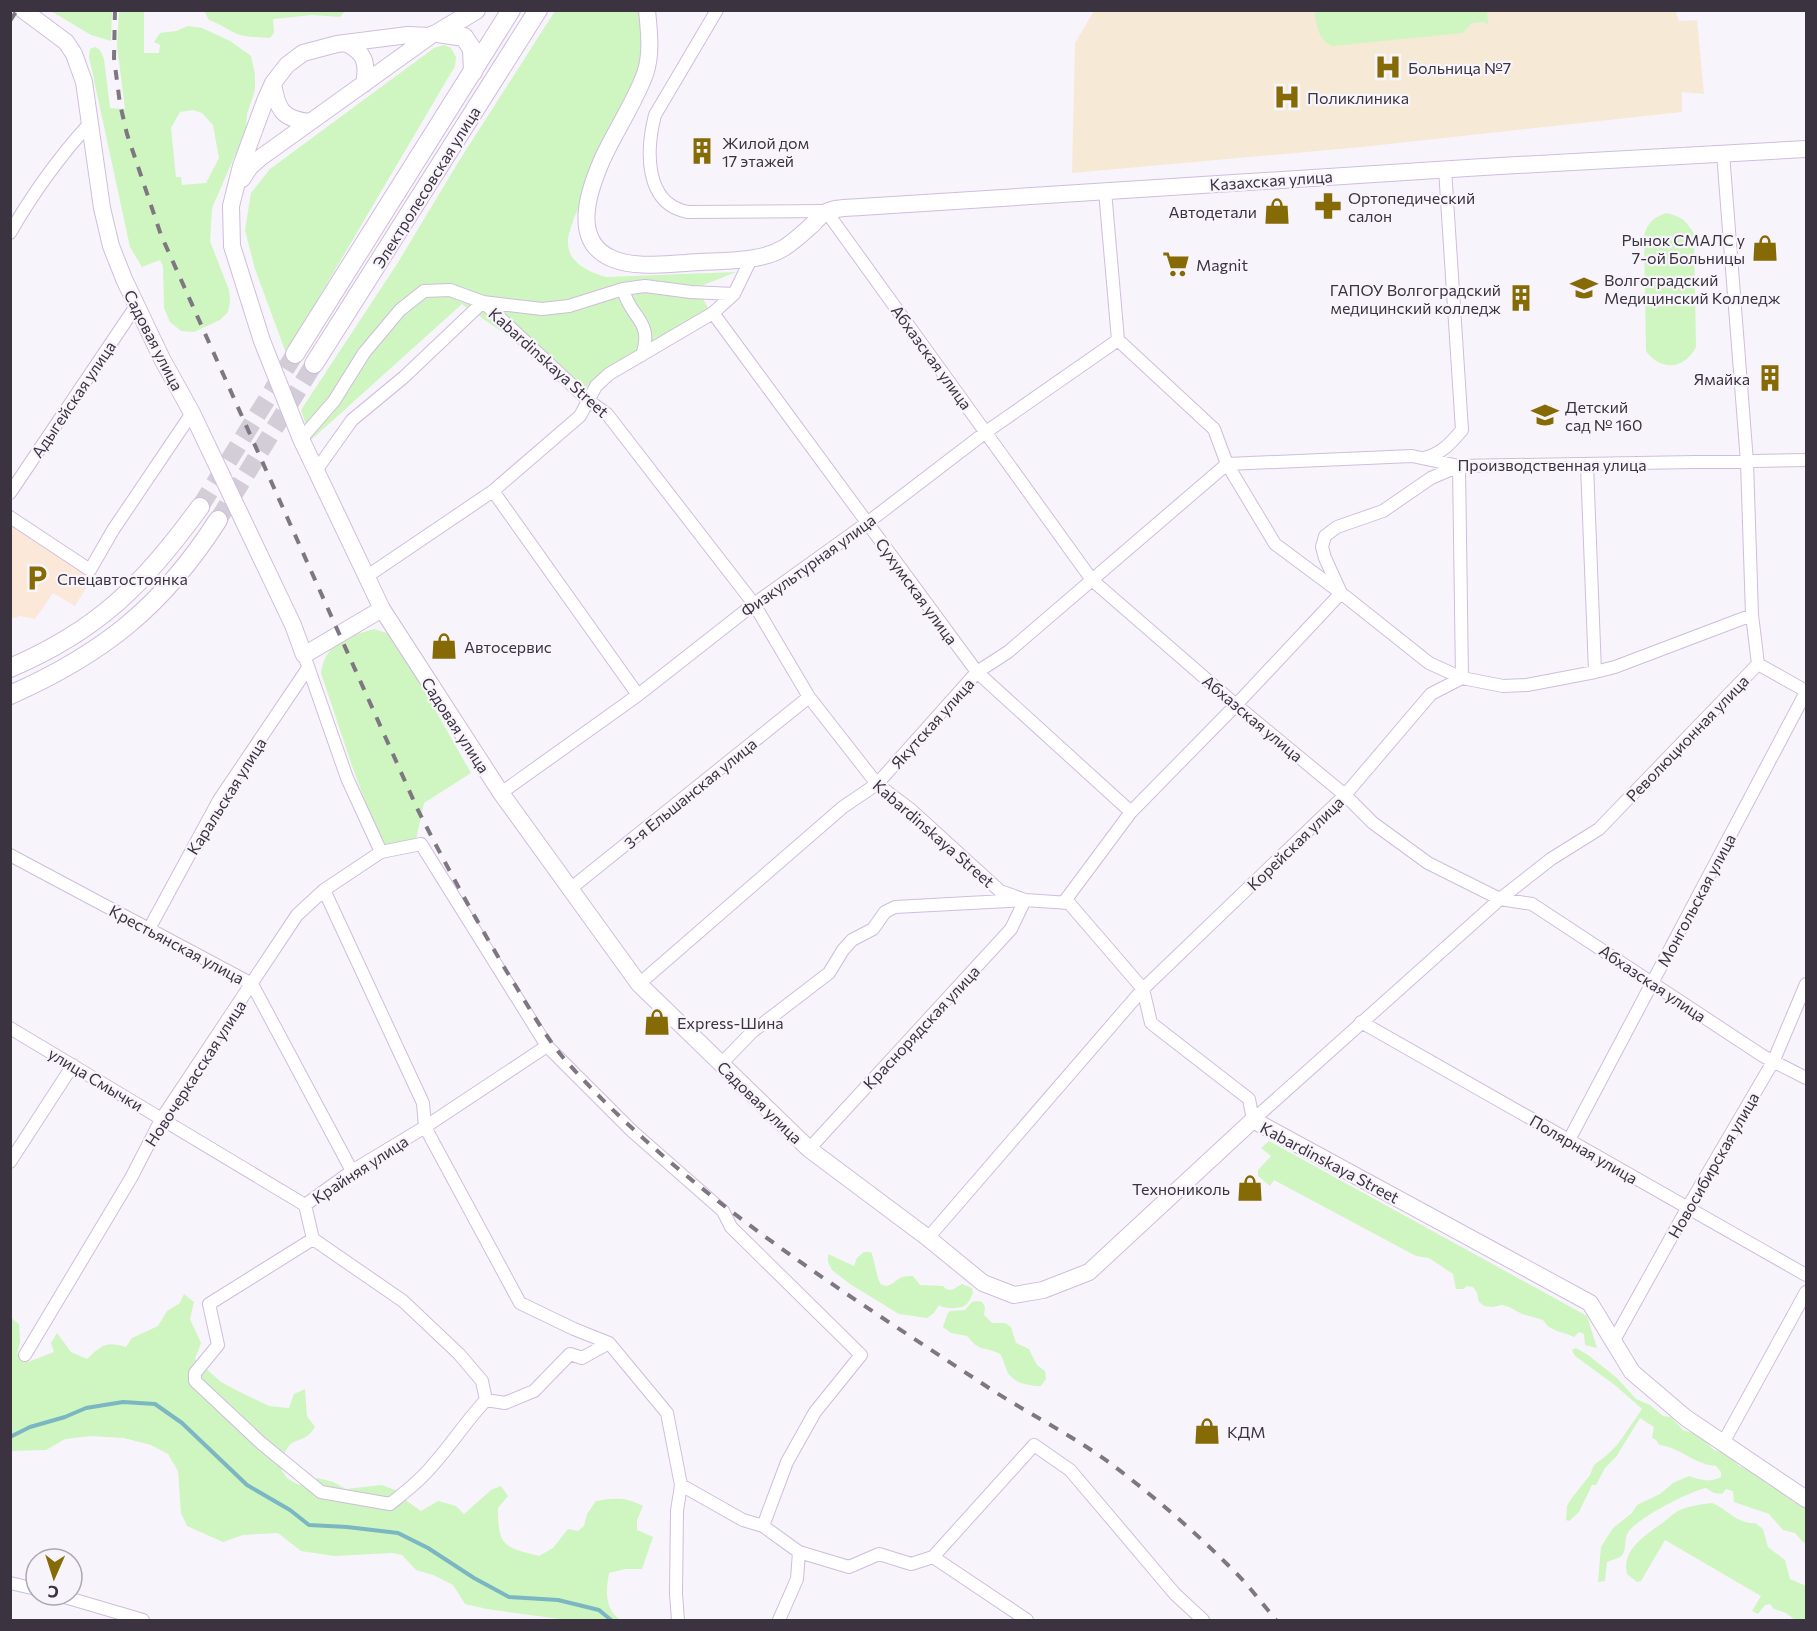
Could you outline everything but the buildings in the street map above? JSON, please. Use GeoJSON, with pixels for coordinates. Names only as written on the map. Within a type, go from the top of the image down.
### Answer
{"type":"FeatureCollection","features":[{"type":"Feature","properties":{"kind":"main road"},"geometry":{"type":"LineString","coordinates":[[434,34],[476,10]]}},
{"type":"Feature","properties":{"kind":"main road","name":"Электролесовская улица"},"geometry":{"type":"LineString","coordinates":[[295,354],[511,10]]}},
{"type":"Feature","properties":{"kind":"main road","name":"Электролесовская улица"},"geometry":{"type":"LineString","coordinates":[[314,364],[538,10]]}},
{"type":"Feature","properties":{"kind":"main road"},"geometry":{"type":"LineString","coordinates":[[434,34],[464,37],[472,49],[473,72]]}},
{"type":"Feature","properties":{"kind":"main road"},"geometry":{"type":"LineString","coordinates":[[10,668],[62,643],[94,622],[124,598],[152,570],[200,507]]}},
{"type":"Feature","properties":{"kind":"main road"},"geometry":{"type":"LineString","coordinates":[[10,695],[74,664],[141,616],[196,554],[218,520]]}},
{"type":"Feature","properties":{"kind":"street","name":"Садовая улица"},"geometry":{"type":"LineString","coordinates":[[23,10],[66,42],[74,54],[84,82],[102,208],[111,246],[136,306],[192,413],[293,625],[306,662]]}},
{"type":"Feature","properties":{"kind":"street"},"geometry":{"type":"LineString","coordinates":[[647,10],[650,46],[645,74],[602,161],[588,205],[587,231],[591,243],[601,253],[614,260],[634,264],[659,265],[751,259],[775,255],[798,238],[826,211]]}},
{"type":"Feature","properties":{"kind":"street"},"geometry":{"type":"LineString","coordinates":[[717,10],[655,115],[649,152],[653,183],[662,199],[677,210],[688,212],[826,211]]}},
{"type":"Feature","properties":{"kind":"street","name":"Садовая улица"},"geometry":{"type":"LineString","coordinates":[[434,34],[408,35],[316,48],[303,53],[287,65],[273,83],[256,122],[234,193],[231,234],[236,264],[263,344],[301,439],[382,609],[501,794],[639,984],[809,1149],[928,1238],[983,1283],[1014,1295],[1043,1290],[1089,1272],[1253,1120]]}},
{"type":"Feature","properties":{"kind":"street","name":"Садовая улица"},"geometry":{"type":"LineString","coordinates":[[234,193],[255,162],[434,34]]}},
{"type":"Feature","properties":{"kind":"street"},"geometry":{"type":"LineString","coordinates":[[345,43],[356,48],[362,55],[366,64],[364,84]]}},
{"type":"Feature","properties":{"kind":"street"},"geometry":{"type":"LineString","coordinates":[[273,83],[275,98],[286,115],[295,120],[309,122]]}},
{"type":"Feature","properties":{"kind":"street"},"geometry":{"type":"LineString","coordinates":[[10,233],[29,200],[63,152],[90,123]]}},
{"type":"Feature","properties":{"kind":"street","name":"Казахская улица"},"geometry":{"type":"LineString","coordinates":[[826,211],[1445,169],[1806,149]]}},
{"type":"Feature","properties":{"kind":"street","name":"Революционная улица"},"geometry":{"type":"LineString","coordinates":[[1253,1120],[1500,899],[1551,859],[1599,829],[1758,664],[1752,615],[1748,462],[1723,153]]}},
{"type":"Feature","properties":{"kind":"street"},"geometry":{"type":"LineString","coordinates":[[1423,459],[1437,455],[1450,445],[1462,430],[1445,169]]}},
{"type":"Feature","properties":{"kind":"street"},"geometry":{"type":"LineString","coordinates":[[1105,191],[1118,340],[1214,429],[1227,464],[1275,543],[1341,592],[1429,663],[1462,678],[1503,686],[1527,685],[1615,667],[1752,615]]}},
{"type":"Feature","properties":{"kind":"street","name":"Абхазская улица"},"geometry":{"type":"LineString","coordinates":[[826,211],[1092,580],[1236,705],[1345,795],[1373,822],[1428,863],[1500,899],[1532,904],[1763,1056],[1806,1078]]}},
{"type":"Feature","properties":{"kind":"street"},"geometry":{"type":"LineString","coordinates":[[366,577],[493,490],[580,416],[596,386],[609,374],[713,313],[734,294],[751,259]]}},
{"type":"Feature","properties":{"kind":"street"},"geometry":{"type":"LineString","coordinates":[[301,439],[334,401],[364,353],[400,310],[424,291],[450,290],[483,303],[542,309],[569,306],[622,289],[645,286],[691,292],[734,294]]}},
{"type":"Feature","properties":{"kind":"street"},"geometry":{"type":"LineString","coordinates":[[622,289],[629,307],[644,325],[647,334],[642,355]]}},
{"type":"Feature","properties":{"kind":"street"},"geometry":{"type":"LineString","coordinates":[[315,472],[352,420],[404,377],[483,303]]}},
{"type":"Feature","properties":{"kind":"street","name":"Kabardinskaya Street"},"geometry":{"type":"LineString","coordinates":[[483,303],[589,401],[607,414],[754,603],[809,697],[877,784],[910,808],[1000,891],[1026,900],[1069,903],[1143,989],[1150,1023],[1249,1099],[1253,1120],[1590,1303],[1632,1372],[1686,1418],[1806,1499]]}},
{"type":"Feature","properties":{"kind":"street","name":"Адыгейская улица"},"geometry":{"type":"LineString","coordinates":[[10,493],[136,306]]}},
{"type":"Feature","properties":{"kind":"street","name":"Сухумская улица"},"geometry":{"type":"LineString","coordinates":[[713,313],[977,672],[1131,812]]}},
{"type":"Feature","properties":{"kind":"street","name":"Физкультурная улица"},"geometry":{"type":"LineString","coordinates":[[501,794],[638,695],[754,603],[867,523],[986,432],[1118,340]]}},
{"type":"Feature","properties":{"kind":"street"},"geometry":{"type":"LineString","coordinates":[[10,518],[90,570],[113,530],[192,413]]}},
{"type":"Feature","properties":{"kind":"street","name":"Производственная улица"},"geometry":{"type":"LineString","coordinates":[[1227,464],[1412,456],[1459,466],[1806,460]]}},
{"type":"Feature","properties":{"kind":"street","name":"Якутская улица"},"geometry":{"type":"LineString","coordinates":[[639,984],[843,807],[877,784],[977,672],[1008,652],[1227,464]]}},
{"type":"Feature","properties":{"kind":"street"},"geometry":{"type":"LineString","coordinates":[[1587,465],[1595,672]]}},
{"type":"Feature","properties":{"kind":"street"},"geometry":{"type":"LineString","coordinates":[[1341,592],[1325,558],[1322,547],[1325,536],[1337,527],[1383,511],[1431,478],[1459,466],[1462,678]]}},
{"type":"Feature","properties":{"kind":"street"},"geometry":{"type":"LineString","coordinates":[[493,490],[638,695]]}},
{"type":"Feature","properties":{"kind":"street"},"geometry":{"type":"LineString","coordinates":[[1064,903],[1131,812],[1236,705],[1341,592]]}},
{"type":"Feature","properties":{"kind":"street"},"geometry":{"type":"LineString","coordinates":[[382,609],[306,662],[347,778],[381,852],[421,844],[546,1046],[632,1131],[723,1211],[731,1227],[861,1355],[815,1412],[787,1462],[763,1526]]}},
{"type":"Feature","properties":{"kind":"street","name":"Каральская улица"},"geometry":{"type":"LineString","coordinates":[[149,929],[219,800],[306,662]]}},
{"type":"Feature","properties":{"kind":"street"},"geometry":{"type":"LineString","coordinates":[[1758,664],[1806,691]]}},
{"type":"Feature","properties":{"kind":"street","name":"Корейская улица"},"geometry":{"type":"LineString","coordinates":[[928,1238],[1143,989],[1345,795],[1431,694],[1462,678]]}},
{"type":"Feature","properties":{"kind":"street","name":"Монгольская улица"},"geometry":{"type":"LineString","coordinates":[[1569,1140],[1806,691]]}},
{"type":"Feature","properties":{"kind":"street","name":"3-я Ельшанская улица"},"geometry":{"type":"LineString","coordinates":[[570,889],[809,697]]}},
{"type":"Feature","properties":{"kind":"street","name":"Новочеркасская улица"},"geometry":{"type":"LineString","coordinates":[[25,1355],[131,1178],[162,1118],[297,915],[324,890],[381,852]]}},
{"type":"Feature","properties":{"kind":"street","name":"Крестьянская улица"},"geometry":{"type":"LineString","coordinates":[[10,855],[252,984],[352,1171]]}},
{"type":"Feature","properties":{"kind":"street"},"geometry":{"type":"LineString","coordinates":[[324,890],[423,1103],[425,1127],[520,1303],[609,1343],[667,1413],[681,1485],[677,1523],[678,1620]]}},
{"type":"Feature","properties":{"kind":"street"},"geometry":{"type":"LineString","coordinates":[[721,1064],[752,1032],[829,973],[852,940],[873,929],[885,912],[895,907],[1026,900]]}},
{"type":"Feature","properties":{"kind":"street","name":"Краснорядская улица"},"geometry":{"type":"LineString","coordinates":[[809,1149],[1011,929],[1026,900]]}},
{"type":"Feature","properties":{"kind":"street","name":"Новосибирская улица"},"geometry":{"type":"LineString","coordinates":[[1613,1342],[1774,1060],[1806,984]]}},
{"type":"Feature","properties":{"kind":"street","name":"Полярная улица"},"geometry":{"type":"LineString","coordinates":[[1361,1022],[1806,1275]]}},
{"type":"Feature","properties":{"kind":"street","name":"улица Смычки"},"geometry":{"type":"LineString","coordinates":[[10,1028],[305,1205]]}},
{"type":"Feature","properties":{"kind":"street","name":"Крайняя улица"},"geometry":{"type":"LineString","coordinates":[[313,1239],[305,1205],[352,1171],[425,1127],[546,1046]]}},
{"type":"Feature","properties":{"kind":"street"},"geometry":{"type":"LineString","coordinates":[[10,1162],[73,1065]]}},
{"type":"Feature","properties":{"kind":"street"},"geometry":{"type":"LineString","coordinates":[[313,1239],[403,1301],[459,1354],[482,1381],[486,1400],[418,1481],[390,1504],[321,1492],[261,1443],[195,1381],[195,1373],[218,1345],[209,1304],[313,1239]]}},
{"type":"Feature","properties":{"kind":"street"},"geometry":{"type":"LineString","coordinates":[[1723,1443],[1806,1292]]}},
{"type":"Feature","properties":{"kind":"street"},"geometry":{"type":"LineString","coordinates":[[486,1400],[506,1403],[534,1391],[570,1354],[582,1358],[609,1343]]}},
{"type":"Feature","properties":{"kind":"street"},"geometry":{"type":"LineString","coordinates":[[681,1485],[743,1520],[763,1526],[799,1552],[849,1567],[879,1554],[911,1564],[933,1557],[1034,1445],[1070,1470],[1174,1594],[1203,1620]]}},
{"type":"Feature","properties":{"kind":"street"},"geometry":{"type":"LineString","coordinates":[[779,1620],[797,1579],[799,1552]]}},
{"type":"Feature","properties":{"kind":"street"},"geometry":{"type":"LineString","coordinates":[[933,1557],[1027,1620]]}},
{"type":"Feature","properties":{"kind":"street"},"geometry":{"type":"LineString","coordinates":[[84,1603],[143,1620]]}},
{"type":"Feature","properties":{"kind":"shaded area","name":"Больница №7"},"geometry":{"type":"Polygon","coordinates":[[[1675,10],[1679,21],[1697,20],[1704,94],[1682,92],[1682,112],[1362,147],[1072,173],[1075,43],[1094,11],[1675,10]]]}},
{"type":"Feature","properties":{"kind":"shaded area","name":"Спецавтостоянка"},"geometry":{"type":"Polygon","coordinates":[[[10,522],[74,564],[91,580],[75,606],[53,593],[35,619],[20,616],[11,619],[10,522]]]}},
{"type":"Feature","properties":{"kind":"green space"},"geometry":{"type":"Polygon","coordinates":[[[343,10],[340,17],[312,15],[273,19],[274,33],[270,38],[250,37],[235,33],[209,20],[204,11],[343,10]]]}},
{"type":"Feature","properties":{"kind":"green space"},"geometry":{"type":"Polygon","coordinates":[[[51,11],[112,11],[111,41],[91,35],[51,11]]]}},
{"type":"Feature","properties":{"kind":"green space"},"geometry":{"type":"Polygon","coordinates":[[[119,11],[144,11],[144,53],[159,53],[160,45],[154,42],[160,33],[176,31],[188,26],[202,28],[230,41],[251,56],[255,74],[255,90],[247,114],[246,130],[212,208],[210,241],[229,290],[228,312],[220,320],[194,332],[181,331],[170,322],[164,308],[163,266],[160,260],[142,267],[130,247],[89,57],[90,49],[95,47],[100,50],[104,59],[110,108],[125,109],[117,46],[119,11]],[[193,110],[180,112],[171,128],[176,177],[181,177],[182,185],[206,183],[219,158],[213,125],[202,113],[193,110]]]}},
{"type":"Feature","properties":{"kind":"green space"},"geometry":{"type":"Polygon","coordinates":[[[555,11],[641,11],[645,32],[641,65],[569,232],[569,249],[575,261],[586,269],[606,277],[736,272],[696,288],[709,309],[596,379],[584,389],[462,304],[311,440],[301,410],[397,264],[459,161],[555,11]]]}},
{"type":"Feature","properties":{"kind":"green space"},"geometry":{"type":"Polygon","coordinates":[[[1314,11],[1487,11],[1488,24],[1472,23],[1463,33],[1333,46],[1321,36],[1314,11]]]}},
{"type":"Feature","properties":{"kind":"green space"},"geometry":{"type":"Polygon","coordinates":[[[444,45],[451,48],[456,57],[455,66],[286,353],[255,269],[245,230],[251,193],[270,169],[434,48],[444,45]]]}},
{"type":"Feature","properties":{"kind":"green space"},"geometry":{"type":"Polygon","coordinates":[[[1666,213],[1683,220],[1694,234],[1696,347],[1686,360],[1672,365],[1659,362],[1646,351],[1644,236],[1652,221],[1666,213]]]}},
{"type":"Feature","properties":{"kind":"green space"},"geometry":{"type":"Polygon","coordinates":[[[374,629],[390,634],[399,646],[471,773],[424,803],[415,844],[382,847],[321,673],[328,654],[339,642],[374,629]]]}},
{"type":"Feature","properties":{"kind":"green space"},"geometry":{"type":"Polygon","coordinates":[[[1269,1141],[1587,1316],[1597,1348],[1585,1345],[1584,1334],[1579,1332],[1574,1337],[1553,1329],[1543,1320],[1522,1314],[1509,1307],[1484,1306],[1479,1302],[1473,1287],[1466,1286],[1464,1289],[1456,1289],[1453,1274],[1429,1258],[1416,1256],[1274,1180],[1270,1186],[1258,1176],[1258,1170],[1271,1156],[1261,1148],[1269,1141]]]}},
{"type":"Feature","properties":{"kind":"green space"},"geometry":{"type":"Polygon","coordinates":[[[864,1252],[871,1252],[880,1282],[884,1286],[900,1278],[913,1276],[920,1285],[943,1286],[952,1290],[962,1284],[972,1288],[973,1293],[964,1306],[951,1308],[939,1305],[927,1318],[899,1314],[850,1284],[832,1270],[828,1262],[828,1254],[854,1266],[857,1258],[864,1252]]]}},
{"type":"Feature","properties":{"kind":"green space"},"geometry":{"type":"Polygon","coordinates":[[[184,1294],[194,1302],[190,1319],[201,1343],[195,1359],[221,1382],[269,1406],[289,1408],[294,1394],[305,1389],[307,1416],[315,1427],[308,1435],[286,1449],[282,1471],[288,1479],[299,1485],[318,1478],[346,1489],[382,1485],[400,1492],[407,1501],[421,1511],[438,1501],[456,1506],[464,1514],[491,1490],[501,1486],[508,1496],[498,1508],[499,1531],[502,1538],[511,1547],[539,1556],[553,1548],[568,1529],[578,1531],[584,1526],[587,1514],[596,1501],[620,1499],[643,1506],[637,1520],[637,1530],[653,1537],[642,1569],[625,1569],[609,1573],[607,1593],[609,1605],[615,1616],[621,1620],[567,1620],[465,1604],[453,1585],[416,1570],[402,1555],[392,1553],[334,1556],[301,1551],[278,1533],[243,1535],[223,1542],[187,1526],[181,1513],[178,1471],[168,1454],[151,1445],[124,1438],[91,1436],[65,1439],[46,1450],[11,1451],[10,1317],[19,1324],[20,1343],[17,1354],[28,1362],[54,1352],[51,1343],[57,1333],[71,1352],[87,1359],[97,1350],[109,1344],[126,1347],[132,1338],[158,1326],[167,1311],[180,1303],[184,1294]]]}},
{"type":"Feature","properties":{"kind":"green space"},"geometry":{"type":"Polygon","coordinates":[[[976,1301],[982,1302],[985,1307],[984,1315],[992,1323],[1005,1323],[1011,1327],[1016,1343],[1029,1349],[1037,1365],[1045,1371],[1046,1379],[1041,1386],[1018,1382],[1008,1373],[1000,1354],[980,1347],[967,1336],[951,1333],[943,1327],[949,1312],[965,1310],[976,1301]]]}},
{"type":"Feature","properties":{"kind":"green space"},"geometry":{"type":"Polygon","coordinates":[[[1576,1348],[1617,1378],[1636,1399],[1650,1405],[1663,1416],[1671,1417],[1683,1430],[1699,1435],[1714,1450],[1728,1454],[1739,1466],[1759,1475],[1767,1484],[1790,1496],[1793,1502],[1803,1506],[1806,1509],[1806,1542],[1804,1543],[1795,1533],[1783,1530],[1769,1514],[1734,1502],[1733,1491],[1726,1489],[1722,1494],[1714,1493],[1706,1488],[1688,1494],[1635,1525],[1627,1534],[1622,1555],[1607,1562],[1605,1581],[1598,1582],[1601,1547],[1613,1528],[1632,1513],[1637,1505],[1689,1476],[1701,1480],[1713,1480],[1721,1477],[1721,1472],[1716,1466],[1701,1463],[1667,1446],[1659,1445],[1652,1438],[1654,1427],[1640,1418],[1616,1457],[1605,1468],[1596,1485],[1592,1485],[1579,1512],[1569,1521],[1566,1520],[1567,1506],[1590,1475],[1594,1465],[1618,1444],[1642,1409],[1616,1386],[1575,1356],[1572,1350],[1576,1348]]]}},
{"type":"Feature","properties":{"kind":"green space"},"geometry":{"type":"Polygon","coordinates":[[[1712,1503],[1737,1519],[1755,1523],[1763,1529],[1768,1547],[1785,1560],[1790,1579],[1806,1586],[1806,1620],[1795,1620],[1786,1613],[1774,1609],[1770,1604],[1765,1605],[1758,1614],[1752,1611],[1761,1596],[1665,1540],[1641,1581],[1637,1582],[1627,1574],[1628,1558],[1636,1544],[1680,1510],[1712,1503]]]}},
{"type":"Feature","properties":{"kind":"waterway"},"geometry":{"type":"LineString","coordinates":[[10,1437],[30,1427],[86,1408],[123,1402],[155,1404],[182,1423],[247,1485],[290,1510],[309,1525],[398,1533],[428,1548],[474,1578],[509,1597],[558,1600],[599,1610],[611,1620]]}},
{"type":"Feature","properties":{"kind":"tunnel"},"geometry":{"type":"LineString","coordinates":[[200,507],[295,354]]}},
{"type":"Feature","properties":{"kind":"tunnel"},"geometry":{"type":"LineString","coordinates":[[218,520],[314,364]]}},
{"type":"Feature","properties":{"kind":"railway"},"geometry":{"type":"LineString","coordinates":[[10,21],[17,10]]}},
{"type":"Feature","properties":{"kind":"railway"},"geometry":{"type":"LineString","coordinates":[[115,10],[114,58],[120,104],[127,134],[161,235],[417,808],[483,931],[551,1041],[567,1062],[614,1111],[715,1199],[769,1240],[880,1316],[992,1390],[1110,1463],[1215,1552],[1276,1620]]}},
{"type":"Feature","properties":{"kind":"place","name":"Больница №7"},"geometry":{"type":"Point","coordinates":[1388,67]}},
{"type":"Feature","properties":{"kind":"place","name":"Поликлиника"},"geometry":{"type":"Point","coordinates":[1287,97]}},
{"type":"Feature","properties":{"kind":"place","name":"Жилой дом 17 этажей"},"geometry":{"type":"Point","coordinates":[702,151]}},
{"type":"Feature","properties":{"kind":"place","name":"Ортопедический салон"},"geometry":{"type":"Point","coordinates":[1328,206]}},
{"type":"Feature","properties":{"kind":"place","name":"Автодетали"},"geometry":{"type":"Point","coordinates":[1277,211]}},
{"type":"Feature","properties":{"kind":"place","name":"Рынок СМАЛС у 7-ой Больницы"},"geometry":{"type":"Point","coordinates":[1765,248]}},
{"type":"Feature","properties":{"kind":"place","name":"Magnit"},"geometry":{"type":"Point","coordinates":[1176,264]}},
{"type":"Feature","properties":{"kind":"place","name":"Волгоградский Медицинский Колледж"},"geometry":{"type":"Point","coordinates":[1584,288]}},
{"type":"Feature","properties":{"kind":"place","name":"ГАПОУ Волгоградский медицинский колледж"},"geometry":{"type":"Point","coordinates":[1521,298]}},
{"type":"Feature","properties":{"kind":"place","name":"Ямайка"},"geometry":{"type":"Point","coordinates":[1770,378]}},
{"type":"Feature","properties":{"kind":"place","name":"Детский сад № 160"},"geometry":{"type":"Point","coordinates":[1545,415]}},
{"type":"Feature","properties":{"kind":"place","name":"Спецавтостоянка"},"geometry":{"type":"Point","coordinates":[37,578]}},
{"type":"Feature","properties":{"kind":"place","name":"Автосервис"},"geometry":{"type":"Point","coordinates":[444,646]}},
{"type":"Feature","properties":{"kind":"place","name":"Express-Шина"},"geometry":{"type":"Point","coordinates":[657,1022]}},
{"type":"Feature","properties":{"kind":"place","name":"Технониколь"},"geometry":{"type":"Point","coordinates":[1250,1188]}},
{"type":"Feature","properties":{"kind":"place","name":"КДМ"},"geometry":{"type":"Point","coordinates":[1207,1431]}}]}
